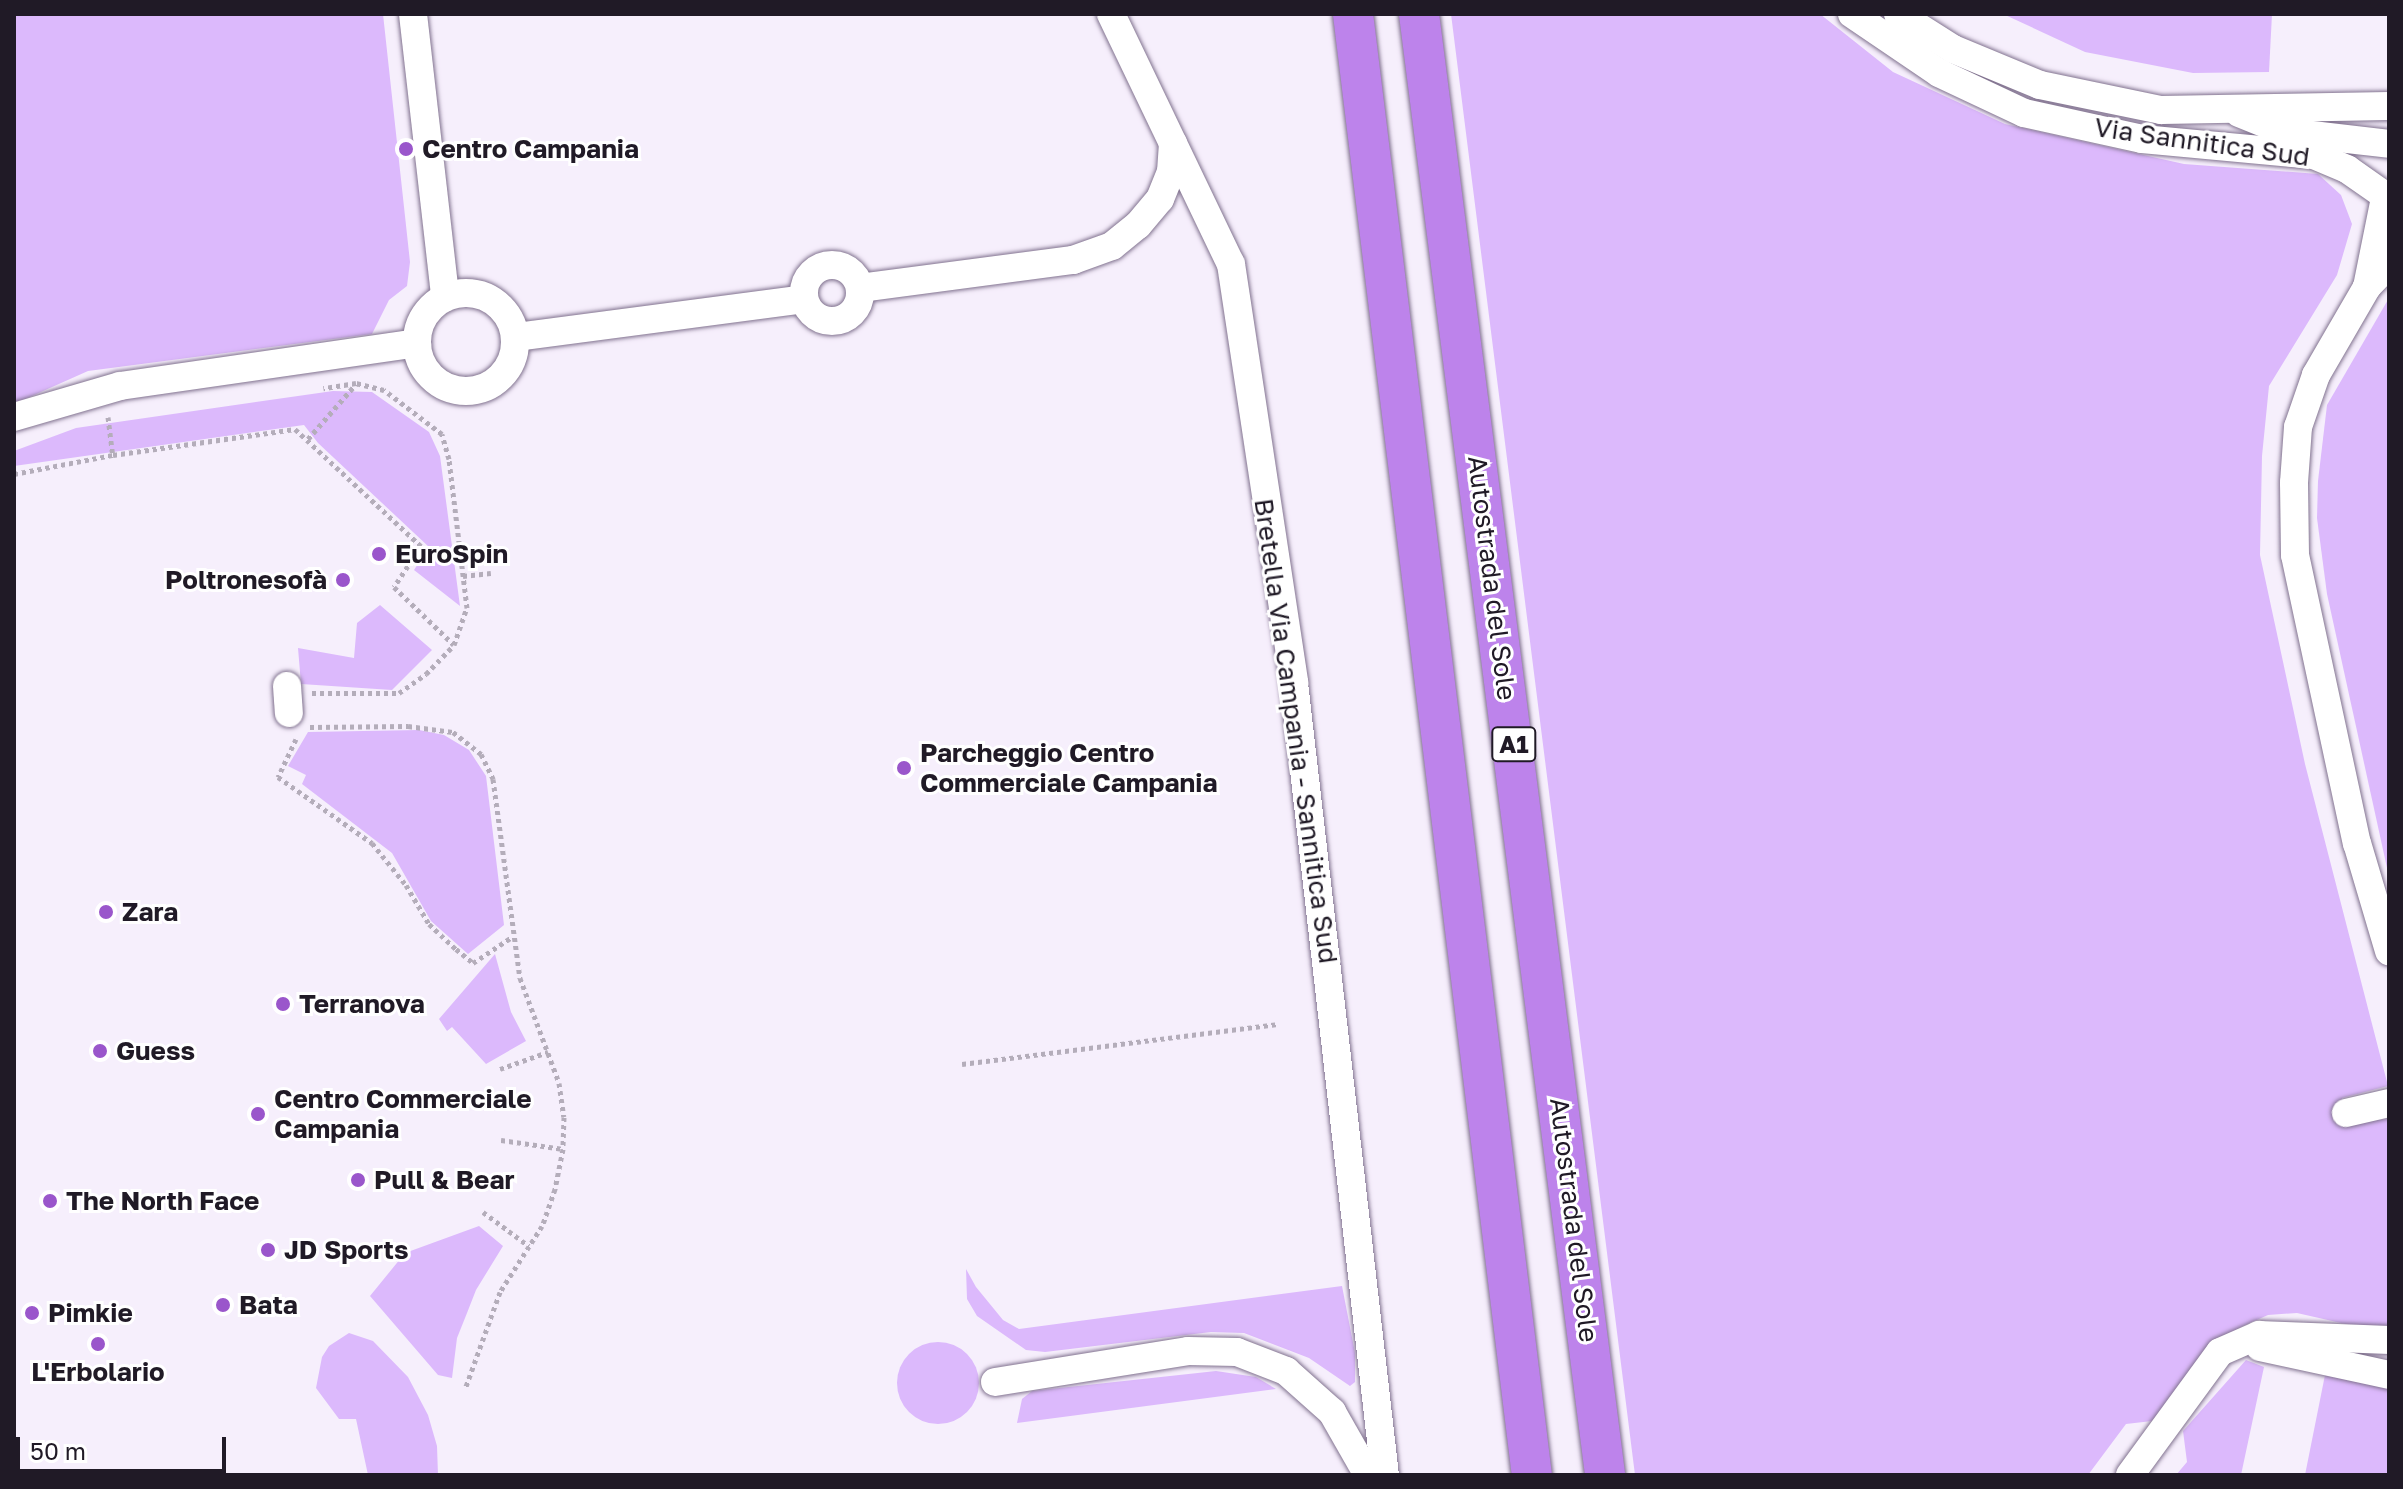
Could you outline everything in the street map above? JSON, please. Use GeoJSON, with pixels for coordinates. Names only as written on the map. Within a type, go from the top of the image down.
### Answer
{"type":"FeatureCollection","features":[{"type":"Feature","properties":{"kind":"highway"},"geometry":{"type":"LineString","coordinates":[[1353,14],[1532,1475]]}},
{"type":"Feature","properties":{"kind":"highway","name":"Autostrada del Sole"},"geometry":{"type":"LineString","coordinates":[[1419,14],[1605,1475]]}},
{"type":"Feature","properties":{"kind":"street"},"geometry":{"type":"LineString","coordinates":[[413,14],[445,297]]}},
{"type":"Feature","properties":{"kind":"street","name":"Bretella Via Campania - Sannitica Sud"},"geometry":{"type":"LineString","coordinates":[[1111,14],[1231,264],[1294,683],[1381,1411],[1385,1475]]}},
{"type":"Feature","properties":{"kind":"street","name":"Via Sannitica Sud"},"geometry":{"type":"LineString","coordinates":[[1852,14],[1939,73],[2024,113],[2142,139],[2314,155],[2347,169],[2384,201]]}},
{"type":"Feature","properties":{"kind":"street","name":"Via Sannitica Sud"},"geometry":{"type":"LineString","coordinates":[[1898,14],[1953,49],[2040,85],[2161,110],[2389,106]]}},
{"type":"Feature","properties":{"kind":"street","name":"Via Sannitica Sud"},"geometry":{"type":"LineString","coordinates":[[2231,110],[2286,132],[2389,144]]}},
{"type":"Feature","properties":{"kind":"street"},"geometry":{"type":"LineString","coordinates":[[860,288],[1073,260],[1112,246],[1138,225],[1160,199],[1171,172],[1173,143]]}},
{"type":"Feature","properties":{"kind":"street"},"geometry":{"type":"LineString","coordinates":[[2367,287],[2384,201],[2381,164],[2389,153]]}},
{"type":"Feature","properties":{"kind":"street"},"geometry":{"type":"LineString","coordinates":[[2389,264],[2367,287],[2316,375],[2298,427],[2294,483],[2295,555],[2357,843],[2389,951]]}},
{"type":"Feature","properties":{"kind":"street"},"geometry":{"type":"LineString","coordinates":[[830,265],[846,268],[860,288],[857,307],[843,319],[834,322],[818,318],[804,299],[806,280],[820,267],[830,265]]}},
{"type":"Feature","properties":{"kind":"street"},"geometry":{"type":"LineString","coordinates":[[461,293],[491,299],[512,322],[516,337],[515,351],[503,376],[480,390],[466,392],[451,389],[426,371],[417,343],[424,315],[445,297],[461,293]]}},
{"type":"Feature","properties":{"kind":"street"},"geometry":{"type":"LineString","coordinates":[[516,337],[804,299]]}},
{"type":"Feature","properties":{"kind":"street"},"geometry":{"type":"LineString","coordinates":[[14,417],[120,386],[417,343]]}},
{"type":"Feature","properties":{"kind":"street"},"geometry":{"type":"LineString","coordinates":[[2346,1113],[2389,1103]]}},
{"type":"Feature","properties":{"kind":"street"},"geometry":{"type":"LineString","coordinates":[[2130,1475],[2220,1352],[2259,1335],[2302,1335],[2340,1341],[2389,1340]]}},
{"type":"Feature","properties":{"kind":"street"},"geometry":{"type":"LineString","coordinates":[[2240,1343],[2389,1375]]}},
{"type":"Feature","properties":{"kind":"street"},"geometry":{"type":"LineString","coordinates":[[995,1382],[1188,1351],[1237,1352],[1286,1371],[1332,1412],[1368,1475]]}},
{"type":"Feature","properties":{"kind":"path"},"geometry":{"type":"LineString","coordinates":[[308,439],[356,383]]}},
{"type":"Feature","properties":{"kind":"path"},"geometry":{"type":"LineString","coordinates":[[288,697],[399,693],[426,674],[454,645],[467,608],[449,459],[442,434],[384,390],[356,383],[311,389]]}},
{"type":"Feature","properties":{"kind":"path"},"geometry":{"type":"LineString","coordinates":[[94,420],[121,415]]}},
{"type":"Feature","properties":{"kind":"path"},"geometry":{"type":"LineString","coordinates":[[108,417],[113,455]]}},
{"type":"Feature","properties":{"kind":"path"},"geometry":{"type":"LineString","coordinates":[[14,474],[113,455],[295,429],[421,546],[394,587],[454,645]]}},
{"type":"Feature","properties":{"kind":"path"},"geometry":{"type":"LineString","coordinates":[[463,576],[491,573]]}},
{"type":"Feature","properties":{"kind":"path"},"geometry":{"type":"LineString","coordinates":[[465,1389],[500,1292],[542,1226],[555,1189],[563,1149],[564,1117],[559,1083],[520,978],[512,937],[493,779],[488,766],[471,743],[438,728],[301,727],[278,777],[372,843],[406,885],[429,924],[473,963],[512,937]]}},
{"type":"Feature","properties":{"kind":"path"},"geometry":{"type":"LineString","coordinates":[[962,1064],[1277,1024]]}},
{"type":"Feature","properties":{"kind":"path"},"geometry":{"type":"LineString","coordinates":[[500,1069],[548,1052]]}},
{"type":"Feature","properties":{"kind":"path"},"geometry":{"type":"LineString","coordinates":[[501,1140],[563,1149]]}},
{"type":"Feature","properties":{"kind":"path"},"geometry":{"type":"LineString","coordinates":[[483,1212],[529,1246]]}},
{"type":"Feature","properties":{"kind":"shaded area"},"geometry":{"type":"Polygon","coordinates":[[[14,14],[383,14],[410,262],[407,286],[389,300],[372,334],[88,371],[14,404],[14,14]]]}},
{"type":"Feature","properties":{"kind":"shaded area"},"geometry":{"type":"Polygon","coordinates":[[[1451,14],[1820,14],[1893,72],[2005,124],[2184,164],[2318,174],[2341,195],[2352,224],[2337,275],[2269,386],[2262,456],[2260,555],[2305,764],[2388,1086],[2342,1098],[2345,1123],[2389,1119],[2389,1330],[2363,1328],[2297,1313],[2268,1315],[2243,1326],[2220,1340],[2152,1421],[2126,1424],[2088,1475],[1635,1475],[1451,14]]]}},
{"type":"Feature","properties":{"kind":"shaded area"},"geometry":{"type":"Polygon","coordinates":[[[2003,14],[2272,14],[2269,72],[2193,73],[2085,52],[2003,14]]]}},
{"type":"Feature","properties":{"kind":"shaded area"},"geometry":{"type":"Polygon","coordinates":[[[2389,298],[2389,877],[2327,594],[2317,518],[2327,405],[2389,298]]]}},
{"type":"Feature","properties":{"kind":"shaded area"},"geometry":{"type":"Polygon","coordinates":[[[333,391],[372,392],[429,432],[440,456],[460,606],[414,570],[429,547],[318,443],[304,425],[14,466],[14,451],[76,428],[333,391]]]}},
{"type":"Feature","properties":{"kind":"shaded area"},"geometry":{"type":"Polygon","coordinates":[[[380,605],[432,650],[392,690],[301,684],[298,648],[354,658],[357,623],[380,605]]]}},
{"type":"Feature","properties":{"kind":"shaded area"},"geometry":{"type":"Polygon","coordinates":[[[419,730],[444,735],[469,750],[486,776],[504,925],[468,954],[431,921],[392,853],[302,784],[306,775],[288,766],[308,732],[419,730]]]}},
{"type":"Feature","properties":{"kind":"shaded area"},"geometry":{"type":"Polygon","coordinates":[[[495,954],[511,1012],[526,1041],[486,1064],[452,1027],[447,1031],[439,1019],[495,954]]]}},
{"type":"Feature","properties":{"kind":"shaded area"},"geometry":{"type":"Polygon","coordinates":[[[479,1226],[503,1246],[476,1290],[457,1338],[452,1378],[438,1375],[370,1296],[405,1253],[479,1226]]]}},
{"type":"Feature","properties":{"kind":"shaded area"},"geometry":{"type":"Polygon","coordinates":[[[966,1269],[976,1287],[1003,1320],[1019,1329],[1342,1286],[1355,1353],[1355,1382],[1350,1386],[1309,1358],[1244,1333],[1211,1332],[1045,1352],[1026,1350],[977,1316],[967,1299],[966,1269]]]}},
{"type":"Feature","properties":{"kind":"shaded area"},"geometry":{"type":"Polygon","coordinates":[[[349,1333],[373,1341],[408,1377],[428,1415],[437,1446],[438,1475],[368,1475],[356,1419],[339,1419],[316,1388],[322,1357],[329,1346],[349,1333]]]}},
{"type":"Feature","properties":{"kind":"shaded area"},"geometry":{"type":"Polygon","coordinates":[[[930,1342],[946,1342],[961,1349],[972,1360],[979,1383],[976,1399],[967,1412],[946,1424],[930,1424],[915,1417],[904,1406],[897,1391],[897,1375],[904,1360],[915,1349],[930,1342]]]}},
{"type":"Feature","properties":{"kind":"shaded area"},"geometry":{"type":"Polygon","coordinates":[[[2246,1360],[2264,1367],[2241,1475],[2176,1475],[2187,1462],[2183,1431],[2246,1360]]]}},
{"type":"Feature","properties":{"kind":"shaded area"},"geometry":{"type":"Polygon","coordinates":[[[2326,1370],[2389,1385],[2389,1475],[2305,1475],[2326,1370]]]}},
{"type":"Feature","properties":{"kind":"shaded area"},"geometry":{"type":"Polygon","coordinates":[[[1216,1371],[1256,1377],[1276,1389],[1017,1423],[1022,1399],[1032,1391],[1216,1371]]]}},
{"type":"Feature","properties":{"kind":"place","name":"Centro Campania"},"geometry":{"type":"Point","coordinates":[406,149]}},
{"type":"Feature","properties":{"kind":"place","name":"EuroSpin"},"geometry":{"type":"Point","coordinates":[379,554]}},
{"type":"Feature","properties":{"kind":"place","name":"Poltronesofà"},"geometry":{"type":"Point","coordinates":[343,580]}},
{"type":"Feature","properties":{"kind":"place","name":"Parcheggio Centro Commerciale Campania"},"geometry":{"type":"Point","coordinates":[904,768]}},
{"type":"Feature","properties":{"kind":"place","name":"Zara"},"geometry":{"type":"Point","coordinates":[106,912]}},
{"type":"Feature","properties":{"kind":"place","name":"Terranova"},"geometry":{"type":"Point","coordinates":[283,1004]}},
{"type":"Feature","properties":{"kind":"place","name":"Guess"},"geometry":{"type":"Point","coordinates":[100,1051]}},
{"type":"Feature","properties":{"kind":"place","name":"Centro Commerciale Campania"},"geometry":{"type":"Point","coordinates":[258,1114]}},
{"type":"Feature","properties":{"kind":"place","name":"Pull & Bear"},"geometry":{"type":"Point","coordinates":[358,1180]}},
{"type":"Feature","properties":{"kind":"place","name":"The North Face"},"geometry":{"type":"Point","coordinates":[50,1201]}},
{"type":"Feature","properties":{"kind":"place","name":"JD Sports"},"geometry":{"type":"Point","coordinates":[268,1250]}},
{"type":"Feature","properties":{"kind":"place","name":"Bata"},"geometry":{"type":"Point","coordinates":[223,1305]}},
{"type":"Feature","properties":{"kind":"place","name":"Pimkie"},"geometry":{"type":"Point","coordinates":[32,1313]}},
{"type":"Feature","properties":{"kind":"place","name":"L'Erbolario"},"geometry":{"type":"Point","coordinates":[98,1344]}}]}
